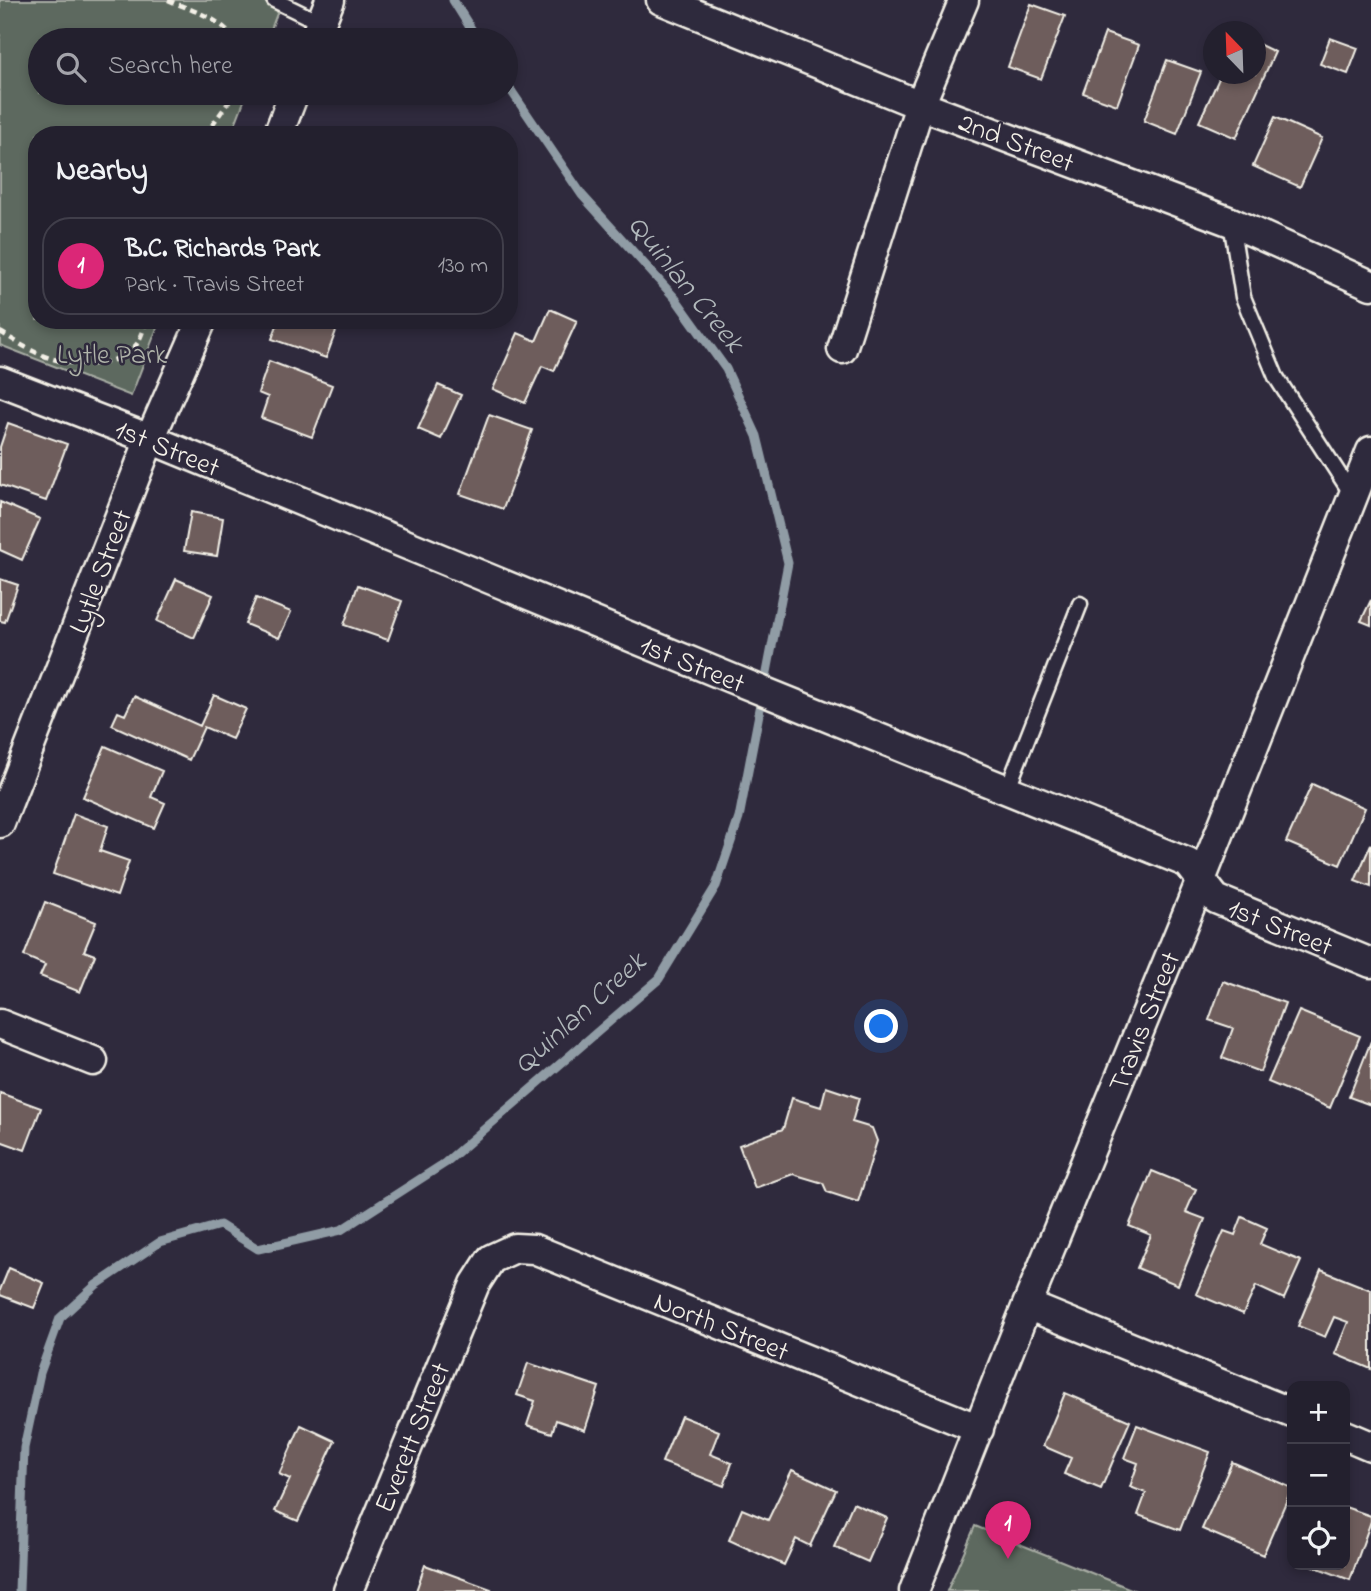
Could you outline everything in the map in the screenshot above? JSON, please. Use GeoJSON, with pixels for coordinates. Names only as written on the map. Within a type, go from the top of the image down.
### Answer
{"type":"FeatureCollection","features":[{"type":"Feature","properties":{"kind":"street","name":"2nd Street"},"geometry":{"type":"LineString","coordinates":[[661,0],[920,105],[1231,222],[1371,285]]}},
{"type":"Feature","properties":{"kind":"street"},"geometry":{"type":"LineString","coordinates":[[842,349],[920,105],[964,0]]}},
{"type":"Feature","properties":{"kind":"street"},"geometry":{"type":"LineString","coordinates":[[281,126],[289,105]]}},
{"type":"Feature","properties":{"kind":"street","name":"Lytle Street"},"geometry":{"type":"LineString","coordinates":[[0,823],[150,439],[198,329]]}},
{"type":"Feature","properties":{"kind":"street","name":"1st Street"},"geometry":{"type":"LineString","coordinates":[[0,381],[150,439],[1188,863],[1216,899],[1371,963]]}},
{"type":"Feature","properties":{"kind":"street","name":"Travis Street"},"geometry":{"type":"LineString","coordinates":[[914,1591],[1027,1305],[1201,880],[1362,501],[1371,451]]}},
{"type":"Feature","properties":{"kind":"street"},"geometry":{"type":"LineString","coordinates":[[0,1024],[93,1060]]}},
{"type":"Feature","properties":{"kind":"street","name":"North Street"},"geometry":{"type":"LineString","coordinates":[[475,1284],[491,1259],[515,1248],[534,1249],[979,1430]]}},
{"type":"Feature","properties":{"kind":"street","name":"Everett Street"},"geometry":{"type":"LineString","coordinates":[[348,1591],[475,1284]]}},
{"type":"Feature","properties":{"kind":"street"},"geometry":{"type":"LineString","coordinates":[[1027,1305],[1287,1411]]}},
{"type":"Feature","properties":{"kind":"street"},"geometry":{"type":"LineString","coordinates":[[1350,1437],[1371,1446]]}},
{"type":"Feature","properties":{"kind":"lane"},"geometry":{"type":"LineString","coordinates":[[274,0],[322,21]]}},
{"type":"Feature","properties":{"kind":"lane"},"geometry":{"type":"LineString","coordinates":[[1231,222],[1243,297],[1276,377],[1362,501]]}},
{"type":"Feature","properties":{"kind":"lane"},"geometry":{"type":"LineString","coordinates":[[1007,790],[1080,604]]}},
{"type":"Feature","properties":{"kind":"path"},"geometry":{"type":"LineString","coordinates":[[168,0],[224,28]]}},
{"type":"Feature","properties":{"kind":"path"},"geometry":{"type":"LineString","coordinates":[[211,126],[226,105]]}},
{"type":"Feature","properties":{"kind":"path"},"geometry":{"type":"LineString","coordinates":[[0,332],[35,352],[81,364],[106,363],[121,358],[137,344],[143,329]]}},
{"type":"Feature","properties":{"kind":"green space","name":"Lytle Park"},"geometry":{"type":"Polygon","coordinates":[[[0,0],[282,0],[272,28],[28,28],[28,105],[242,105],[234,126],[28,126],[28,329],[157,329],[131,396],[0,345],[0,0]]]}},
{"type":"Feature","properties":{"kind":"green space"},"geometry":{"type":"Polygon","coordinates":[[[975,1526],[1136,1591],[947,1591],[975,1526]]]}},
{"type":"Feature","properties":{"kind":"building"},"geometry":{"type":"Polygon","coordinates":[[[1031,4],[1065,16],[1041,79],[1008,67],[1031,4]]]}},
{"type":"Feature","properties":{"kind":"building"},"geometry":{"type":"Polygon","coordinates":[[[1105,33],[1139,45],[1117,105],[1083,93],[1105,33]]]}},
{"type":"Feature","properties":{"kind":"building"},"geometry":{"type":"Polygon","coordinates":[[[1330,38],[1358,48],[1348,74],[1320,64],[1330,38]]]}},
{"type":"Feature","properties":{"kind":"building"},"geometry":{"type":"Polygon","coordinates":[[[1266,48],[1275,52],[1266,72],[1266,48]]]}},
{"type":"Feature","properties":{"kind":"building"},"geometry":{"type":"Polygon","coordinates":[[[1167,60],[1201,72],[1177,134],[1144,121],[1167,60]]]}},
{"type":"Feature","properties":{"kind":"building"},"geometry":{"type":"Polygon","coordinates":[[[1216,84],[1260,84],[1236,138],[1199,122],[1216,84]]]}},
{"type":"Feature","properties":{"kind":"building"},"geometry":{"type":"Polygon","coordinates":[[[1275,117],[1322,138],[1300,187],[1253,166],[1275,117]]]}},
{"type":"Feature","properties":{"kind":"building"},"geometry":{"type":"Polygon","coordinates":[[[550,309],[577,321],[554,371],[542,366],[525,403],[493,389],[518,333],[536,341],[550,309]]]}},
{"type":"Feature","properties":{"kind":"building"},"geometry":{"type":"Polygon","coordinates":[[[276,329],[337,329],[326,358],[272,339],[276,329]]]}},
{"type":"Feature","properties":{"kind":"building"},"geometry":{"type":"Polygon","coordinates":[[[269,361],[332,385],[312,437],[261,418],[268,397],[258,393],[269,361]]]}},
{"type":"Feature","properties":{"kind":"building"},"geometry":{"type":"Polygon","coordinates":[[[438,385],[461,395],[441,439],[418,429],[438,385]]]}},
{"type":"Feature","properties":{"kind":"building"},"geometry":{"type":"Polygon","coordinates":[[[489,415],[532,430],[503,509],[460,494],[489,415]]]}},
{"type":"Feature","properties":{"kind":"building"},"geometry":{"type":"Polygon","coordinates":[[[8,423],[67,444],[46,501],[0,485],[0,447],[8,423]]]}},
{"type":"Feature","properties":{"kind":"building"},"geometry":{"type":"Polygon","coordinates":[[[0,502],[40,519],[22,560],[0,550],[0,502]]]}},
{"type":"Feature","properties":{"kind":"building"},"geometry":{"type":"Polygon","coordinates":[[[191,512],[223,518],[217,556],[184,551],[191,512]]]}},
{"type":"Feature","properties":{"kind":"building"},"geometry":{"type":"Polygon","coordinates":[[[0,579],[18,585],[5,622],[0,621],[0,579]]]}},
{"type":"Feature","properties":{"kind":"building"},"geometry":{"type":"Polygon","coordinates":[[[176,579],[213,595],[194,638],[157,621],[176,579]]]}},
{"type":"Feature","properties":{"kind":"building"},"geometry":{"type":"Polygon","coordinates":[[[358,585],[402,601],[388,640],[344,625],[358,585]]]}},
{"type":"Feature","properties":{"kind":"building"},"geometry":{"type":"Polygon","coordinates":[[[256,598],[291,612],[279,638],[245,624],[256,598]]]}},
{"type":"Feature","properties":{"kind":"building"},"geometry":{"type":"Polygon","coordinates":[[[1371,600],[1371,625],[1361,621],[1371,600]]]}},
{"type":"Feature","properties":{"kind":"building"},"geometry":{"type":"Polygon","coordinates":[[[214,695],[246,709],[232,739],[204,727],[189,760],[112,725],[118,712],[125,715],[134,696],[200,726],[214,695]]]}},
{"type":"Feature","properties":{"kind":"building"},"geometry":{"type":"Polygon","coordinates":[[[105,746],[162,771],[151,797],[165,803],[154,828],[83,797],[105,746]]]}},
{"type":"Feature","properties":{"kind":"building"},"geometry":{"type":"Polygon","coordinates":[[[1312,784],[1365,808],[1340,865],[1286,842],[1312,784]]]}},
{"type":"Feature","properties":{"kind":"building"},"geometry":{"type":"Polygon","coordinates":[[[74,814],[108,826],[100,851],[129,861],[117,896],[53,874],[74,814]]]}},
{"type":"Feature","properties":{"kind":"building"},"geometry":{"type":"Polygon","coordinates":[[[1371,844],[1371,887],[1355,881],[1371,844]]]}},
{"type":"Feature","properties":{"kind":"building"},"geometry":{"type":"Polygon","coordinates":[[[45,902],[96,922],[84,951],[95,955],[80,992],[40,976],[45,965],[24,956],[45,902]]]}},
{"type":"Feature","properties":{"kind":"building"},"geometry":{"type":"Polygon","coordinates":[[[1223,981],[1285,1003],[1260,1072],[1222,1058],[1233,1028],[1209,1020],[1223,981]]]}},
{"type":"Feature","properties":{"kind":"building"},"geometry":{"type":"Polygon","coordinates":[[[1299,1011],[1360,1036],[1330,1108],[1268,1082],[1299,1011]]]}},
{"type":"Feature","properties":{"kind":"building"},"geometry":{"type":"Polygon","coordinates":[[[1371,1041],[1371,1105],[1349,1097],[1371,1041]]]}},
{"type":"Feature","properties":{"kind":"building"},"geometry":{"type":"Polygon","coordinates":[[[826,1087],[859,1098],[852,1122],[872,1128],[877,1141],[858,1202],[827,1192],[823,1183],[793,1174],[755,1188],[739,1145],[783,1129],[792,1098],[821,1107],[826,1087]]]}},
{"type":"Feature","properties":{"kind":"building"},"geometry":{"type":"Polygon","coordinates":[[[0,1093],[41,1108],[25,1150],[0,1141],[0,1093]]]}},
{"type":"Feature","properties":{"kind":"building"},"geometry":{"type":"Polygon","coordinates":[[[1152,1171],[1196,1189],[1186,1212],[1205,1219],[1178,1285],[1137,1268],[1151,1235],[1129,1226],[1152,1171]]]}},
{"type":"Feature","properties":{"kind":"building"},"geometry":{"type":"Polygon","coordinates":[[[1242,1217],[1267,1228],[1260,1244],[1301,1261],[1284,1299],[1256,1286],[1243,1314],[1196,1294],[1224,1231],[1235,1235],[1242,1217]]]}},
{"type":"Feature","properties":{"kind":"building"},"geometry":{"type":"Polygon","coordinates":[[[9,1268],[44,1283],[34,1308],[0,1295],[9,1268]]]}},
{"type":"Feature","properties":{"kind":"building"},"geometry":{"type":"Polygon","coordinates":[[[1321,1270],[1371,1290],[1371,1369],[1335,1354],[1348,1322],[1334,1317],[1325,1337],[1298,1326],[1321,1270]]]}},
{"type":"Feature","properties":{"kind":"building"},"geometry":{"type":"Polygon","coordinates":[[[528,1363],[599,1387],[585,1430],[556,1420],[552,1433],[527,1425],[535,1401],[517,1395],[528,1363]]]}},
{"type":"Feature","properties":{"kind":"building"},"geometry":{"type":"Polygon","coordinates":[[[1065,1393],[1130,1421],[1101,1489],[1064,1474],[1071,1458],[1043,1446],[1065,1393]]]}},
{"type":"Feature","properties":{"kind":"building"},"geometry":{"type":"Polygon","coordinates":[[[681,1416],[719,1431],[710,1454],[732,1463],[724,1486],[662,1462],[681,1416]]]}},
{"type":"Feature","properties":{"kind":"building"},"geometry":{"type":"Polygon","coordinates":[[[301,1425],[335,1441],[298,1521],[275,1511],[290,1479],[279,1474],[301,1425]]]}},
{"type":"Feature","properties":{"kind":"building"},"geometry":{"type":"Polygon","coordinates":[[[1137,1425],[1210,1452],[1180,1530],[1138,1515],[1146,1493],[1130,1487],[1138,1463],[1124,1458],[1137,1425]]]}},
{"type":"Feature","properties":{"kind":"building"},"geometry":{"type":"Polygon","coordinates":[[[1232,1462],[1287,1486],[1287,1500],[1263,1555],[1202,1529],[1232,1462]]]}},
{"type":"Feature","properties":{"kind":"building"},"geometry":{"type":"Polygon","coordinates":[[[792,1470],[836,1490],[810,1546],[796,1539],[784,1565],[729,1540],[742,1509],[768,1520],[792,1470]]]}},
{"type":"Feature","properties":{"kind":"building"},"geometry":{"type":"Polygon","coordinates":[[[853,1503],[887,1518],[868,1562],[834,1547],[853,1503]]]}},
{"type":"Feature","properties":{"kind":"building"},"geometry":{"type":"Polygon","coordinates":[[[1350,1509],[1371,1516],[1371,1521],[1350,1580],[1324,1570],[1350,1570],[1350,1509]]]}},
{"type":"Feature","properties":{"kind":"building"},"geometry":{"type":"Polygon","coordinates":[[[425,1565],[491,1589],[416,1591],[425,1565]]]}},
{"type":"Feature","properties":{"kind":"waterway","name":"Quinlan Creek"},"geometry":{"type":"LineString","coordinates":[[453,0],[470,28]]}},
{"type":"Feature","properties":{"kind":"waterway","name":"Quinlan Creek"},"geometry":{"type":"LineString","coordinates":[[19,1591],[24,1448],[40,1373],[60,1318],[96,1285],[160,1242],[220,1225],[258,1249],[341,1230],[445,1163],[659,979],[716,886],[739,818],[788,563],[757,436],[726,369],[675,298],[582,195],[518,101]]}},
{"type":"Feature","properties":{"kind":"place","name":"B.C. Richards Park"},"geometry":{"type":"Point","coordinates":[1008,1559]}}]}
